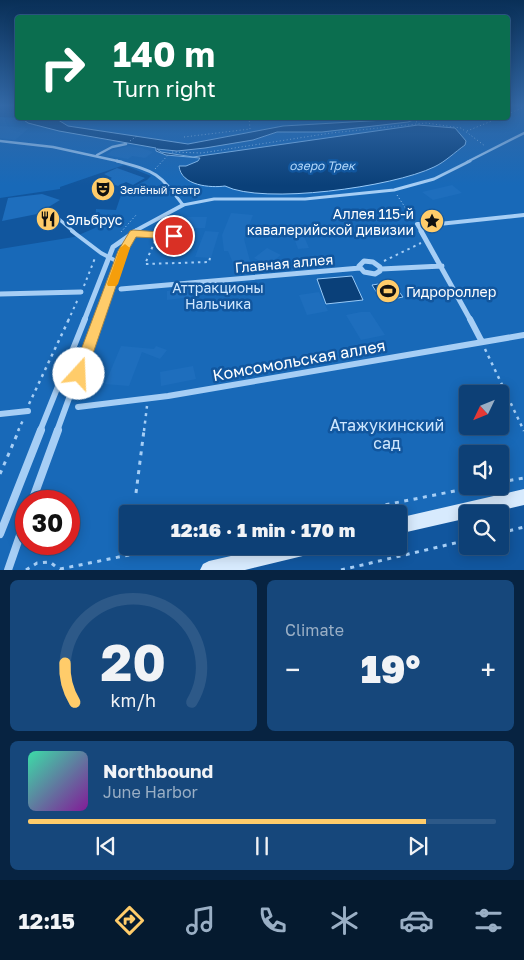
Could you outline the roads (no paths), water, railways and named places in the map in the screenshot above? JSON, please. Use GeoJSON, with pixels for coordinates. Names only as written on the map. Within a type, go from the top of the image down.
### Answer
{"type":"FeatureCollection","features":[{"type":"Feature","properties":{"kind":"street"},"geometry":{"type":"LineString","coordinates":[[0,534],[109,258],[119,242],[131,232],[183,205]]}},
{"type":"Feature","properties":{"kind":"street"},"geometry":{"type":"LineString","coordinates":[[482,342],[442,266],[416,224],[439,224],[524,215]]}},
{"type":"Feature","properties":{"kind":"street"},"geometry":{"type":"LineString","coordinates":[[36,490],[131,232]]}},
{"type":"Feature","properties":{"kind":"street"},"geometry":{"type":"LineString","coordinates":[[379,266],[378,273],[371,274],[360,268],[360,264],[364,261],[379,266],[442,266]]}},
{"type":"Feature","properties":{"kind":"street","name":"Главная аллея"},"geometry":{"type":"LineString","coordinates":[[121,289],[360,268]]}},
{"type":"Feature","properties":{"kind":"street"},"geometry":{"type":"LineString","coordinates":[[0,294],[81,292]]}},
{"type":"Feature","properties":{"kind":"street","name":"Комсомольская аллея"},"geometry":{"type":"LineString","coordinates":[[78,408],[148,399],[524,335]]}},
{"type":"Feature","properties":{"kind":"street"},"geometry":{"type":"LineString","coordinates":[[0,414],[27,411]]}},
{"type":"Feature","properties":{"kind":"street"},"geometry":{"type":"LineString","coordinates":[[407,524],[524,497]]}},
{"type":"Feature","properties":{"kind":"street"},"geometry":{"type":"LineString","coordinates":[[8,570],[15,550]]}},
{"type":"Feature","properties":{"kind":"street"},"geometry":{"type":"LineString","coordinates":[[208,570],[273,555]]}},
{"type":"Feature","properties":{"kind":"lane"},"geometry":{"type":"LineString","coordinates":[[0,141],[53,147],[97,155],[153,171],[164,179],[183,205],[214,199],[305,199],[394,190],[434,179],[524,133]]}},
{"type":"Feature","properties":{"kind":"lane"},"geometry":{"type":"LineString","coordinates":[[97,155],[112,147],[126,144]]}},
{"type":"Feature","properties":{"kind":"lane"},"geometry":{"type":"LineString","coordinates":[[52,213],[100,252],[120,263]]}},
{"type":"Feature","properties":{"kind":"lane"},"geometry":{"type":"LineString","coordinates":[[131,232],[174,236]]}},
{"type":"Feature","properties":{"kind":"water","name":"озеро Трек"},"geometry":{"type":"Polygon","coordinates":[[[62,132],[105,132],[188,144],[253,132],[325,132],[277,132],[253,140],[205,148],[177,151],[157,149],[161,152],[193,157],[372,132],[458,132],[466,141],[465,145],[442,162],[415,174],[360,187],[297,194],[268,194],[243,191],[225,186],[205,186],[191,182],[181,173],[179,166],[186,166],[198,161],[200,158],[166,155],[156,151],[156,148],[62,132]]]}},
{"type":"Feature","properties":{"kind":"water"},"geometry":{"type":"Polygon","coordinates":[[[352,276],[363,300],[326,304],[317,279],[352,276]]]}},
{"type":"Feature","properties":{"kind":"water","name":"Гидророллер"},"geometry":{"type":"Polygon","coordinates":[[[392,282],[403,297],[382,301],[372,285],[392,282]]]}},
{"type":"Feature","properties":{"kind":"place","name":"Зелёный театр"},"geometry":{"type":"Point","coordinates":[103,189]}},
{"type":"Feature","properties":{"kind":"place","name":"Эльбрус"},"geometry":{"type":"Point","coordinates":[48,219]}},
{"type":"Feature","properties":{"kind":"place","name":"Аллея 115-й кавалерийской дивизии"},"geometry":{"type":"Point","coordinates":[432,221]}},
{"type":"Feature","properties":{"kind":"place","name":"Гидророллер"},"geometry":{"type":"Point","coordinates":[388,291]}},
{"type":"Feature","properties":{"kind":"park label","name":"Аттракционы Нальчика"},"geometry":{"type":"Point","coordinates":[218,296]}},
{"type":"Feature","properties":{"kind":"park label","name":"Атажукинский сад"},"geometry":{"type":"Point","coordinates":[387,434]}}]}
